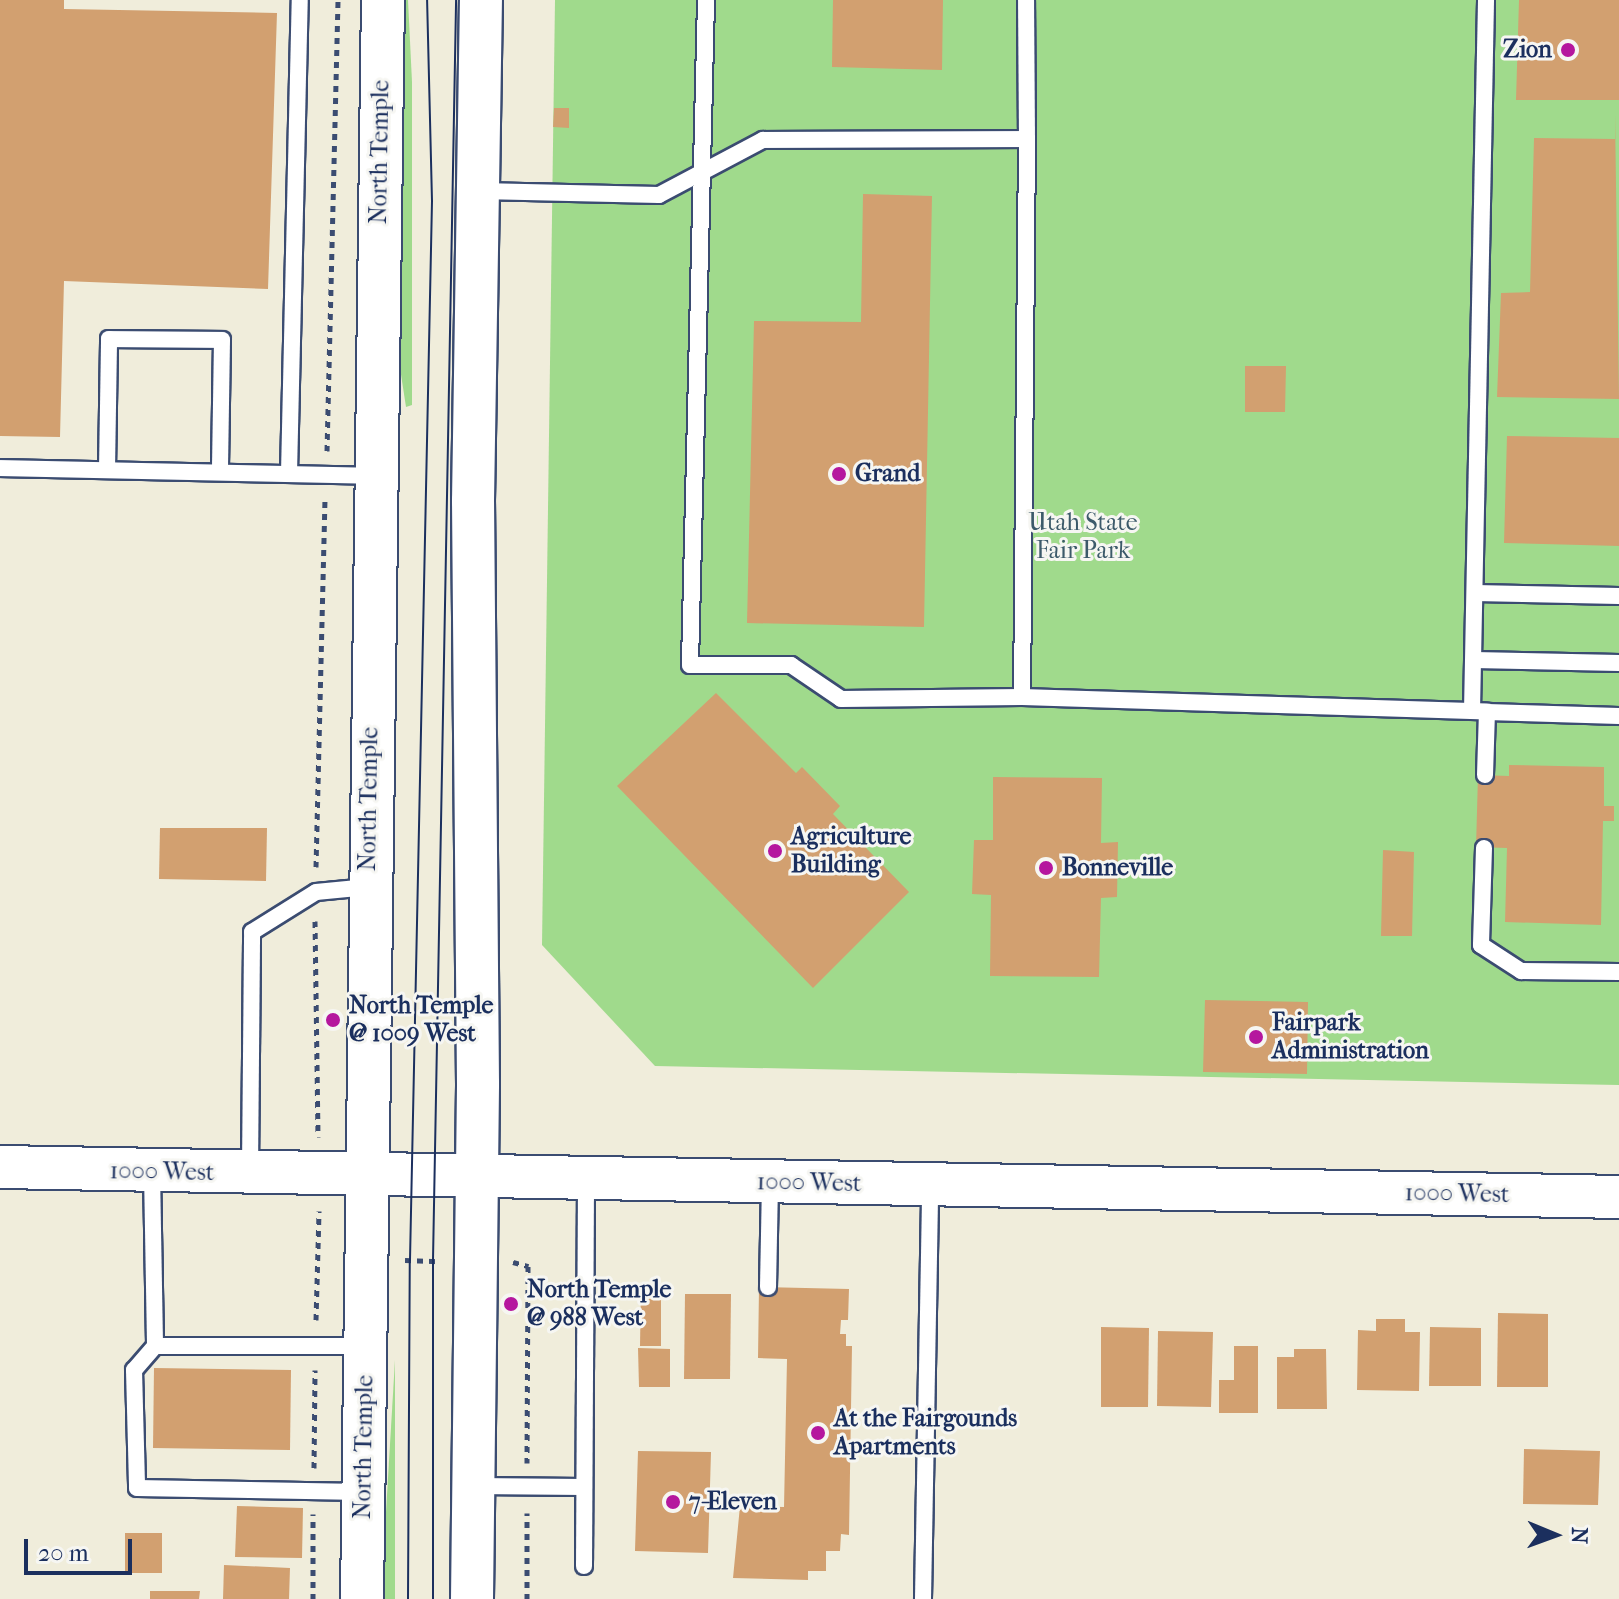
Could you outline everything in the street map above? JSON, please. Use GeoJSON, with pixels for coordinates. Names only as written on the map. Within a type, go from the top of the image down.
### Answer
{"type":"FeatureCollection","features":[{"type":"Feature","properties":{"kind":"main road","name":"North Temple"},"geometry":{"type":"LineString","coordinates":[[362,1599],[373,476],[383,0]]}},
{"type":"Feature","properties":{"kind":"main road"},"geometry":{"type":"LineString","coordinates":[[472,1599],[478,1178],[473,501],[481,0]]}},
{"type":"Feature","properties":{"kind":"main road","name":"1000 West"},"geometry":{"type":"LineString","coordinates":[[0,1167],[1619,1197]]}},
{"type":"Feature","properties":{"kind":"lane"},"geometry":{"type":"LineString","coordinates":[[289,473],[300,0]]}},
{"type":"Feature","properties":{"kind":"lane"},"geometry":{"type":"LineString","coordinates":[[706,0],[690,665],[791,665],[841,699],[1022,697],[1619,716]]}},
{"type":"Feature","properties":{"kind":"lane"},"geometry":{"type":"LineString","coordinates":[[1022,697],[1026,0]]}},
{"type":"Feature","properties":{"kind":"lane"},"geometry":{"type":"LineString","coordinates":[[1485,775],[1474,660],[1486,0]]}},
{"type":"Feature","properties":{"kind":"lane"},"geometry":{"type":"LineString","coordinates":[[478,191],[659,195],[763,140],[1027,139]]}},
{"type":"Feature","properties":{"kind":"lane"},"geometry":{"type":"LineString","coordinates":[[107,470],[109,339],[222,340],[220,472]]}},
{"type":"Feature","properties":{"kind":"lane"},"geometry":{"type":"LineString","coordinates":[[0,468],[373,476]]}},
{"type":"Feature","properties":{"kind":"lane"},"geometry":{"type":"LineString","coordinates":[[1475,593],[1619,596]]}},
{"type":"Feature","properties":{"kind":"lane"},"geometry":{"type":"LineString","coordinates":[[1474,660],[1619,663]]}},
{"type":"Feature","properties":{"kind":"lane"},"geometry":{"type":"LineString","coordinates":[[1484,848],[1481,945],[1521,971],[1619,972]]}},
{"type":"Feature","properties":{"kind":"lane"},"geometry":{"type":"LineString","coordinates":[[250,1173],[252,932],[316,892],[368,887]]}},
{"type":"Feature","properties":{"kind":"lane"},"geometry":{"type":"LineString","coordinates":[[152,1172],[155,1346],[134,1370],[137,1488],[364,1492]]}},
{"type":"Feature","properties":{"kind":"lane"},"geometry":{"type":"LineString","coordinates":[[584,1566],[586,1180]]}},
{"type":"Feature","properties":{"kind":"lane"},"geometry":{"type":"LineString","coordinates":[[768,1287],[770,1183]]}},
{"type":"Feature","properties":{"kind":"lane"},"geometry":{"type":"LineString","coordinates":[[923,1599],[930,1185]]}},
{"type":"Feature","properties":{"kind":"lane"},"geometry":{"type":"LineString","coordinates":[[155,1346],[366,1346]]}},
{"type":"Feature","properties":{"kind":"lane"},"geometry":{"type":"LineString","coordinates":[[472,1486],[584,1487]]}},
{"type":"Feature","properties":{"kind":"path"},"geometry":{"type":"LineString","coordinates":[[318,1082],[316,892],[338,0]]}},
{"type":"Feature","properties":{"kind":"path"},"geometry":{"type":"LineString","coordinates":[[313,1599],[317,1263],[367,1260],[477,1261],[528,1266],[527,1599]]}},
{"type":"Feature","properties":{"kind":"green space"},"geometry":{"type":"Polygon","coordinates":[[[402,0],[408,0],[412,82],[412,405],[406,407],[398,355],[402,0]]]}},
{"type":"Feature","properties":{"kind":"green space","name":"Utah State Fair Park"},"geometry":{"type":"Polygon","coordinates":[[[555,0],[1619,0],[1619,1085],[655,1066],[542,945],[555,0]]]}},
{"type":"Feature","properties":{"kind":"green space"},"geometry":{"type":"Polygon","coordinates":[[[395,1360],[395,1599],[382,1599],[386,1512],[395,1360]]]}},
{"type":"Feature","properties":{"kind":"building"},"geometry":{"type":"Polygon","coordinates":[[[0,0],[64,0],[64,9],[277,13],[268,289],[64,281],[60,437],[0,436],[0,0]]]}},
{"type":"Feature","properties":{"kind":"building"},"geometry":{"type":"Polygon","coordinates":[[[833,0],[943,0],[942,70],[832,67],[833,0]]]}},
{"type":"Feature","properties":{"kind":"building","name":"Zion"},"geometry":{"type":"Polygon","coordinates":[[[1519,0],[1619,0],[1619,100],[1516,100],[1519,0]]]}},
{"type":"Feature","properties":{"kind":"building"},"geometry":{"type":"Polygon","coordinates":[[[554,108],[569,108],[569,128],[553,127],[554,108]]]}},
{"type":"Feature","properties":{"kind":"building"},"geometry":{"type":"Polygon","coordinates":[[[1615,113],[1619,399],[1497,397],[1501,293],[1530,292],[1534,138],[1615,139],[1615,113]]]}},
{"type":"Feature","properties":{"kind":"building","name":"Grand"},"geometry":{"type":"Polygon","coordinates":[[[863,194],[932,196],[924,627],[747,623],[754,321],[861,322],[863,194]]]}},
{"type":"Feature","properties":{"kind":"building"},"geometry":{"type":"Polygon","coordinates":[[[1245,366],[1286,366],[1285,412],[1245,412],[1245,366]]]}},
{"type":"Feature","properties":{"kind":"building"},"geometry":{"type":"Polygon","coordinates":[[[1507,436],[1619,438],[1619,546],[1504,543],[1507,436]]]}},
{"type":"Feature","properties":{"kind":"building","name":"Agriculture Building"},"geometry":{"type":"Polygon","coordinates":[[[716,693],[796,773],[802,767],[840,806],[833,814],[909,892],[813,988],[617,786],[716,693]]]}},
{"type":"Feature","properties":{"kind":"building"},"geometry":{"type":"Polygon","coordinates":[[[1509,765],[1604,767],[1604,806],[1614,806],[1614,821],[1603,821],[1601,925],[1505,922],[1507,848],[1476,847],[1478,775],[1509,776],[1509,765]]]}},
{"type":"Feature","properties":{"kind":"building","name":"Bonneville"},"geometry":{"type":"Polygon","coordinates":[[[993,777],[1102,778],[1101,843],[1118,842],[1117,897],[1101,898],[1099,977],[990,976],[991,895],[972,894],[974,840],[993,840],[993,777]]]}},
{"type":"Feature","properties":{"kind":"building"},"geometry":{"type":"Polygon","coordinates":[[[160,828],[267,828],[266,881],[159,879],[160,828]]]}},
{"type":"Feature","properties":{"kind":"building"},"geometry":{"type":"Polygon","coordinates":[[[1383,850],[1414,852],[1412,936],[1381,936],[1383,850]]]}},
{"type":"Feature","properties":{"kind":"building","name":"Fairpark Administration"},"geometry":{"type":"Polygon","coordinates":[[[1205,1000],[1308,1002],[1307,1074],[1203,1072],[1205,1000]]]}},
{"type":"Feature","properties":{"kind":"building"},"geometry":{"type":"Polygon","coordinates":[[[641,1283],[661,1283],[661,1346],[640,1346],[641,1283]]]}},
{"type":"Feature","properties":{"kind":"building","name":"At the Fairgounds Apartments"},"geometry":{"type":"Polygon","coordinates":[[[759,1287],[849,1289],[848,1320],[841,1320],[840,1334],[846,1334],[846,1346],[852,1346],[849,1535],[841,1534],[840,1551],[826,1551],[826,1571],[808,1571],[808,1580],[733,1578],[740,1506],[784,1507],[787,1359],[758,1358],[759,1287]]]}},
{"type":"Feature","properties":{"kind":"building"},"geometry":{"type":"Polygon","coordinates":[[[685,1294],[731,1294],[730,1379],[684,1379],[685,1294]]]}},
{"type":"Feature","properties":{"kind":"building"},"geometry":{"type":"Polygon","coordinates":[[[1498,1313],[1548,1314],[1548,1387],[1497,1387],[1498,1313]]]}},
{"type":"Feature","properties":{"kind":"building"},"geometry":{"type":"Polygon","coordinates":[[[1376,1319],[1405,1319],[1405,1332],[1420,1332],[1419,1391],[1357,1390],[1358,1330],[1376,1331],[1376,1319]]]}},
{"type":"Feature","properties":{"kind":"building"},"geometry":{"type":"Polygon","coordinates":[[[1101,1327],[1149,1328],[1148,1407],[1101,1407],[1101,1327]]]}},
{"type":"Feature","properties":{"kind":"building"},"geometry":{"type":"Polygon","coordinates":[[[1430,1327],[1481,1328],[1481,1386],[1429,1386],[1430,1327]]]}},
{"type":"Feature","properties":{"kind":"building"},"geometry":{"type":"Polygon","coordinates":[[[1158,1331],[1213,1332],[1211,1407],[1157,1406],[1158,1331]]]}},
{"type":"Feature","properties":{"kind":"building"},"geometry":{"type":"Polygon","coordinates":[[[1234,1346],[1258,1346],[1258,1413],[1219,1413],[1219,1380],[1234,1380],[1234,1346]]]}},
{"type":"Feature","properties":{"kind":"building"},"geometry":{"type":"Polygon","coordinates":[[[638,1348],[670,1349],[670,1387],[639,1387],[638,1348]]]}},
{"type":"Feature","properties":{"kind":"building"},"geometry":{"type":"Polygon","coordinates":[[[1294,1349],[1326,1349],[1327,1409],[1277,1409],[1277,1357],[1294,1357],[1294,1349]]]}},
{"type":"Feature","properties":{"kind":"building"},"geometry":{"type":"Polygon","coordinates":[[[154,1368],[291,1370],[290,1450],[153,1448],[154,1368]]]}},
{"type":"Feature","properties":{"kind":"building"},"geometry":{"type":"Polygon","coordinates":[[[1524,1449],[1600,1451],[1598,1505],[1523,1504],[1524,1449]]]}},
{"type":"Feature","properties":{"kind":"building","name":"7-Eleven"},"geometry":{"type":"Polygon","coordinates":[[[638,1451],[711,1452],[708,1553],[635,1551],[638,1451]]]}},
{"type":"Feature","properties":{"kind":"building"},"geometry":{"type":"Polygon","coordinates":[[[237,1506],[303,1508],[302,1558],[235,1557],[237,1506]]]}},
{"type":"Feature","properties":{"kind":"building"},"geometry":{"type":"Polygon","coordinates":[[[125,1533],[162,1533],[162,1573],[125,1573],[125,1533]]]}},
{"type":"Feature","properties":{"kind":"building"},"geometry":{"type":"Polygon","coordinates":[[[224,1565],[290,1568],[289,1599],[223,1599],[224,1565]]]}},
{"type":"Feature","properties":{"kind":"building"},"geometry":{"type":"Polygon","coordinates":[[[150,1591],[200,1591],[199,1599],[150,1599],[150,1591]]]}},
{"type":"Feature","properties":{"kind":"tram line"},"geometry":{"type":"LineString","coordinates":[[408,1599],[410,1260],[432,201],[427,0]]}},
{"type":"Feature","properties":{"kind":"tram line"},"geometry":{"type":"LineString","coordinates":[[433,1599],[433,1260],[456,0]]}},
{"type":"Feature","properties":{"kind":"place","name":"Zion"},"geometry":{"type":"Point","coordinates":[1568,50]}},
{"type":"Feature","properties":{"kind":"place","name":"Grand"},"geometry":{"type":"Point","coordinates":[839,474]}},
{"type":"Feature","properties":{"kind":"place","name":"Agriculture Building"},"geometry":{"type":"Point","coordinates":[775,851]}},
{"type":"Feature","properties":{"kind":"place","name":"Bonneville"},"geometry":{"type":"Point","coordinates":[1046,868]}},
{"type":"Feature","properties":{"kind":"place","name":"North Temple @ 1009 West"},"geometry":{"type":"Point","coordinates":[333,1020]}},
{"type":"Feature","properties":{"kind":"place","name":"Fairpark Administration"},"geometry":{"type":"Point","coordinates":[1256,1037]}},
{"type":"Feature","properties":{"kind":"place","name":"North Temple @ 988 West"},"geometry":{"type":"Point","coordinates":[511,1304]}},
{"type":"Feature","properties":{"kind":"place","name":"At the Fairgounds Apartments"},"geometry":{"type":"Point","coordinates":[818,1433]}},
{"type":"Feature","properties":{"kind":"place","name":"7-Eleven"},"geometry":{"type":"Point","coordinates":[673,1502]}}]}
